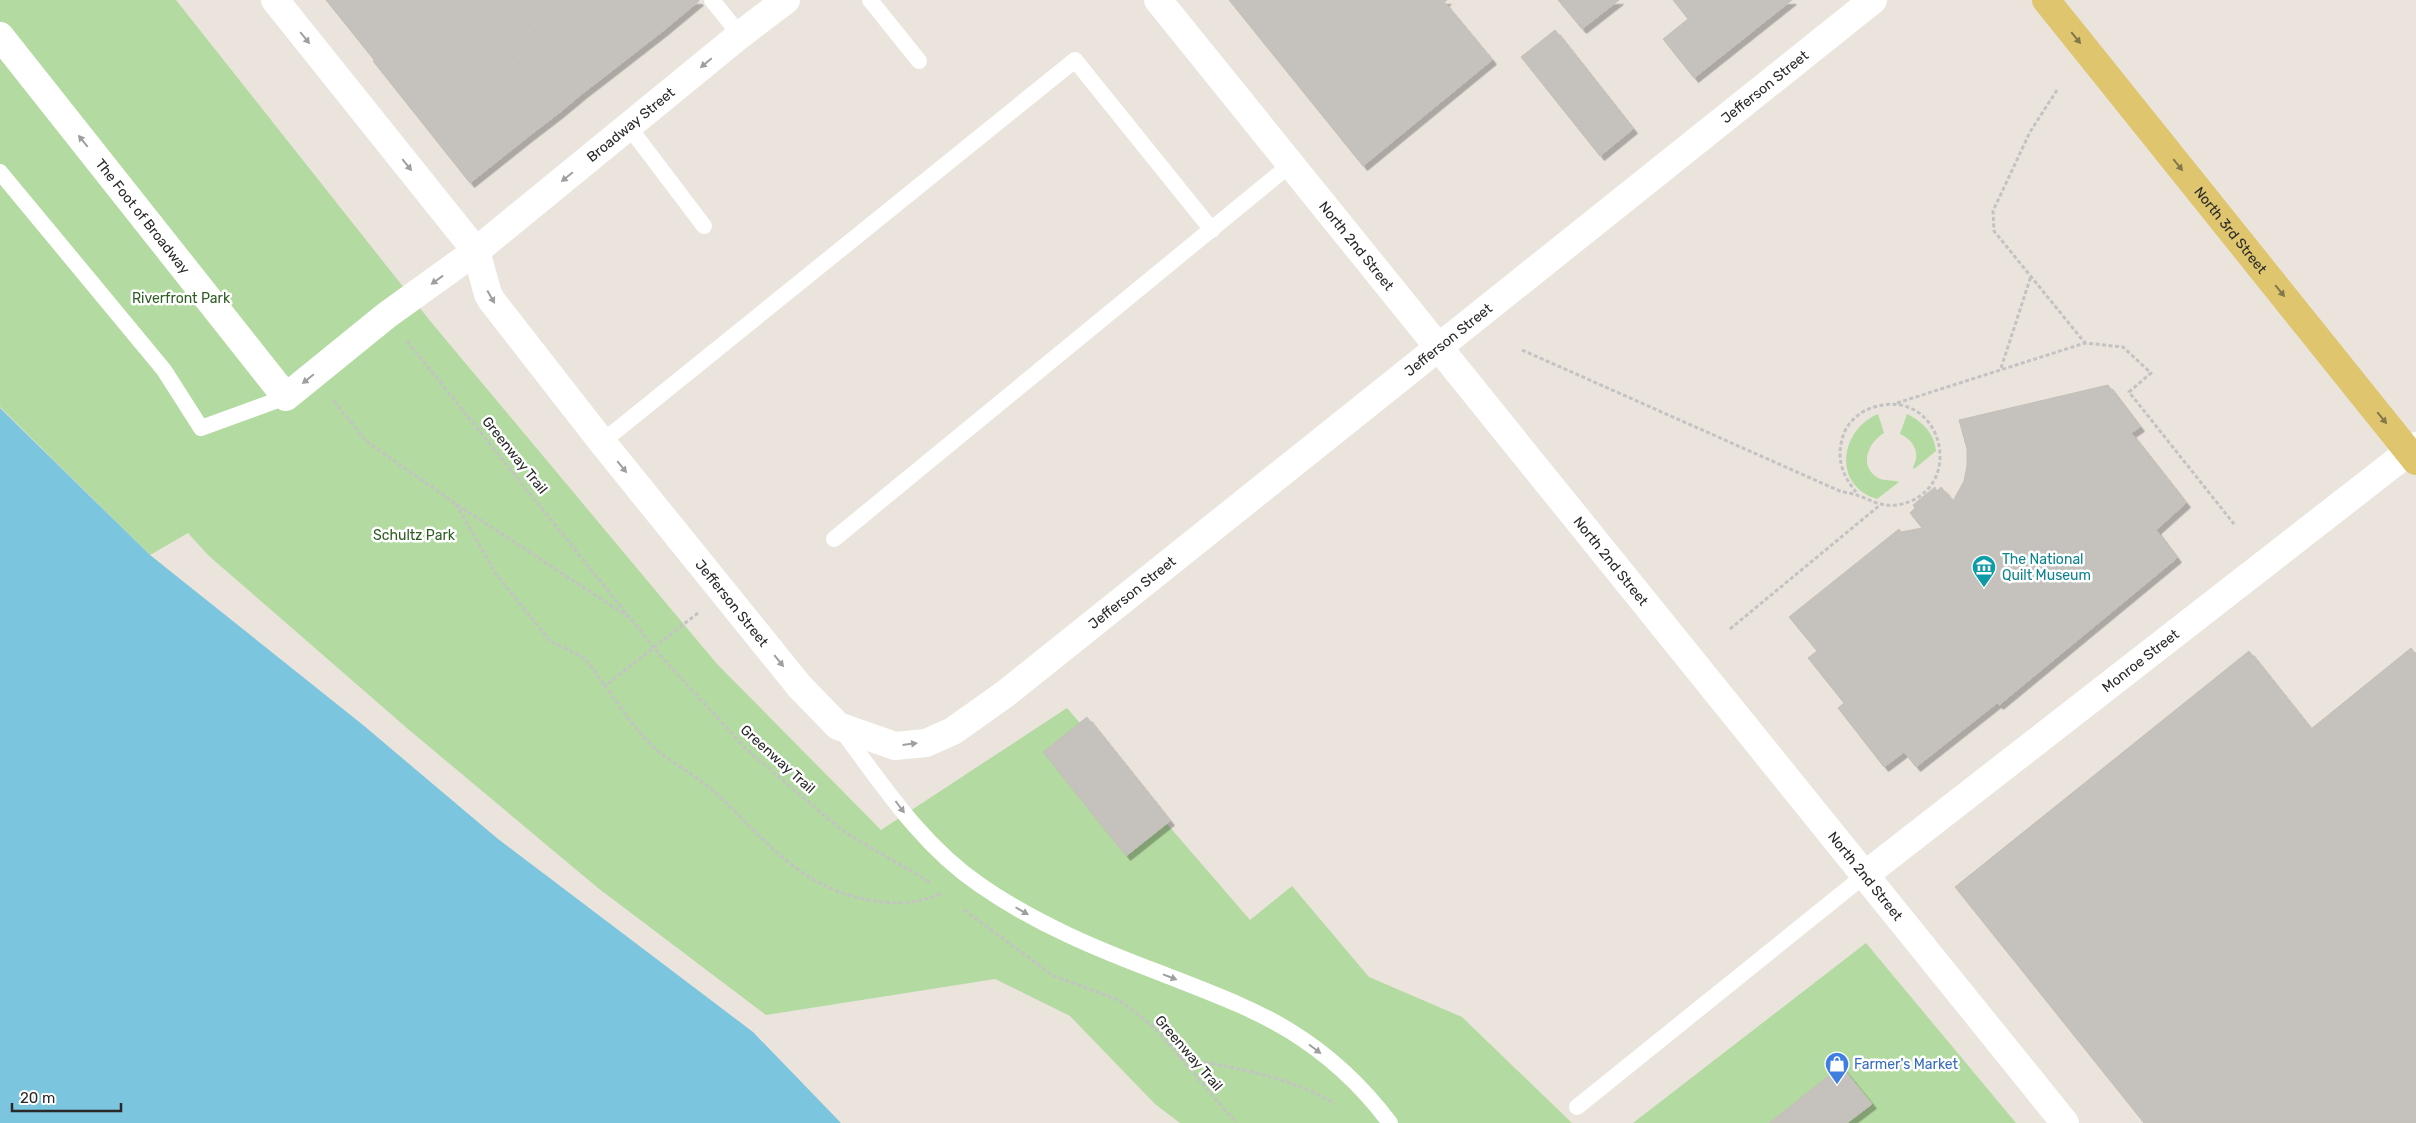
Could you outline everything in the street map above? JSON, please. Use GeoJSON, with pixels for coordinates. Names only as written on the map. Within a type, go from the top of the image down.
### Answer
{"type":"FeatureCollection","features":[{"type":"Feature","properties":{"kind":"main road","name":"North 3rd Street"},"geometry":{"type":"LineString","coordinates":[[2046,0],[2414,453]]}},
{"type":"Feature","properties":{"kind":"street"},"geometry":{"type":"LineString","coordinates":[[275,0],[476,251],[387,316],[286,397]]}},
{"type":"Feature","properties":{"kind":"street","name":"Broadway Street"},"geometry":{"type":"LineString","coordinates":[[476,251],[740,35],[786,0]]}},
{"type":"Feature","properties":{"kind":"street","name":"North 2nd Street"},"geometry":{"type":"LineString","coordinates":[[1158,0],[2065,1123]]}},
{"type":"Feature","properties":{"kind":"street","name":"Jefferson Street"},"geometry":{"type":"LineString","coordinates":[[476,251],[488,294],[602,442],[800,687],[838,726],[895,746],[926,742],[953,731],[1005,694],[1873,0]]}},
{"type":"Feature","properties":{"kind":"street","name":"The Foot of Broadway"},"geometry":{"type":"LineString","coordinates":[[0,36],[286,397]]}},
{"type":"Feature","properties":{"kind":"street","name":"Monroe Street"},"geometry":{"type":"LineString","coordinates":[[1865,876],[2414,453]]}},
{"type":"Feature","properties":{"kind":"lane"},"geometry":{"type":"LineString","coordinates":[[712,0],[740,35]]}},
{"type":"Feature","properties":{"kind":"lane"},"geometry":{"type":"LineString","coordinates":[[870,0],[919,60]]}},
{"type":"Feature","properties":{"kind":"lane"},"geometry":{"type":"LineString","coordinates":[[602,442],[1075,60],[1212,230]]}},
{"type":"Feature","properties":{"kind":"lane"},"geometry":{"type":"LineString","coordinates":[[629,127],[704,226]]}},
{"type":"Feature","properties":{"kind":"lane"},"geometry":{"type":"LineString","coordinates":[[834,539],[1292,164]]}},
{"type":"Feature","properties":{"kind":"lane"},"geometry":{"type":"LineString","coordinates":[[0,172],[164,370],[200,428],[286,397]]}},
{"type":"Feature","properties":{"kind":"lane"},"geometry":{"type":"LineString","coordinates":[[838,726],[922,836],[979,885],[1026,914],[1072,938],[1227,998],[1289,1030],[1313,1046],[1355,1082],[1390,1123]]}},
{"type":"Feature","properties":{"kind":"lane"},"geometry":{"type":"LineString","coordinates":[[1577,1107],[1865,876]]}},
{"type":"Feature","properties":{"kind":"path"},"geometry":{"type":"LineString","coordinates":[[2056,90],[2030,132],[1993,211],[1994,231],[2085,343]]}},
{"type":"Feature","properties":{"kind":"path"},"geometry":{"type":"LineString","coordinates":[[2001,369],[2031,276]]}},
{"type":"Feature","properties":{"kind":"path","name":"Greenway Trail"},"geometry":{"type":"LineString","coordinates":[[387,316],[654,647],[746,749],[844,832],[933,884]]}},
{"type":"Feature","properties":{"kind":"path"},"geometry":{"type":"LineString","coordinates":[[1897,404],[2085,343],[2123,347],[2151,373],[2129,392],[2234,524]]}},
{"type":"Feature","properties":{"kind":"path"},"geometry":{"type":"LineString","coordinates":[[1522,350],[1842,492],[1856,492]]}},
{"type":"Feature","properties":{"kind":"path"},"geometry":{"type":"LineString","coordinates":[[315,374],[366,441],[456,504],[632,619]]}},
{"type":"Feature","properties":{"kind":"path"},"geometry":{"type":"LineString","coordinates":[[1881,404],[1897,404],[1911,408],[1924,416],[1934,427],[1941,455],[1939,470],[1923,495],[1909,502],[1895,505],[1880,505],[1856,492],[1846,480],[1840,465],[1839,449],[1844,434],[1852,420],[1866,410],[1881,404]]}},
{"type":"Feature","properties":{"kind":"path"},"geometry":{"type":"LineString","coordinates":[[456,504],[496,574],[550,641],[585,658],[650,744],[709,787],[797,870],[844,896],[903,904],[922,901],[943,892]]}},
{"type":"Feature","properties":{"kind":"path"},"geometry":{"type":"LineString","coordinates":[[1730,629],[1880,505]]}},
{"type":"Feature","properties":{"kind":"path"},"geometry":{"type":"LineString","coordinates":[[605,686],[698,613]]}},
{"type":"Feature","properties":{"kind":"path"},"geometry":{"type":"LineString","coordinates":[[938,888],[951,899]]}},
{"type":"Feature","properties":{"kind":"path","name":"Greenway Trail"},"geometry":{"type":"LineString","coordinates":[[958,905],[1054,976],[1119,1000],[1154,1027],[1236,1123]]}},
{"type":"Feature","properties":{"kind":"path"},"geometry":{"type":"LineString","coordinates":[[1179,1057],[1270,1076],[1323,1096],[1341,1110]]}},
{"type":"Feature","properties":{"kind":"green space","name":"Schultz Park"},"geometry":{"type":"Polygon","coordinates":[[[0,0],[176,0],[431,322],[717,664],[881,830],[1067,708],[1250,920],[1292,886],[1369,977],[1462,1017],[1572,1123],[1180,1123],[1155,1104],[1070,1016],[995,979],[766,1015],[598,888],[408,729],[209,556],[188,533],[150,555],[0,407],[0,0]]]}},
{"type":"Feature","properties":{"kind":"green space"},"geometry":{"type":"Polygon","coordinates":[[[1878,414],[1884,433],[1878,437],[1869,449],[1867,462],[1869,469],[1880,479],[1899,482],[1877,499],[1863,492],[1853,482],[1848,470],[1846,457],[1849,444],[1855,432],[1865,422],[1878,414]]]}},
{"type":"Feature","properties":{"kind":"green space"},"geometry":{"type":"Polygon","coordinates":[[[1907,414],[1927,429],[1933,439],[1936,451],[1914,469],[1915,448],[1909,440],[1900,434],[1907,414]]]}},
{"type":"Feature","properties":{"kind":"green space"},"geometry":{"type":"Polygon","coordinates":[[[1866,943],[2016,1123],[1633,1123],[1866,943]]]}},
{"type":"Feature","properties":{"kind":"water"},"geometry":{"type":"Polygon","coordinates":[[[0,408],[150,555],[363,725],[498,839],[753,1032],[841,1123],[0,1123],[0,408]]]}},
{"type":"Feature","properties":{"kind":"building"},"geometry":{"type":"Polygon","coordinates":[[[326,0],[451,0],[375,61],[326,0]]]}},
{"type":"Feature","properties":{"kind":"building"},"geometry":{"type":"Polygon","coordinates":[[[451,0],[494,0],[478,13],[559,113],[529,136],[450,37],[422,59],[404,37],[451,0]]]}},
{"type":"Feature","properties":{"kind":"building"},"geometry":{"type":"Polygon","coordinates":[[[494,0],[509,0],[583,93],[559,113],[478,13],[494,0]]]}},
{"type":"Feature","properties":{"kind":"building"},"geometry":{"type":"Polygon","coordinates":[[[509,0],[534,0],[519,12],[509,0]]]}},
{"type":"Feature","properties":{"kind":"building"},"geometry":{"type":"Polygon","coordinates":[[[534,0],[551,0],[609,73],[583,93],[519,12],[534,0]]]}},
{"type":"Feature","properties":{"kind":"building"},"geometry":{"type":"Polygon","coordinates":[[[551,0],[638,0],[663,31],[609,73],[551,0]]]}},
{"type":"Feature","properties":{"kind":"building"},"geometry":{"type":"Polygon","coordinates":[[[638,0],[698,0],[699,1],[663,31],[638,0]]]}},
{"type":"Feature","properties":{"kind":"building"},"geometry":{"type":"Polygon","coordinates":[[[1229,0],[1447,0],[1444,2],[1492,60],[1363,166],[1229,0]]]}},
{"type":"Feature","properties":{"kind":"building"},"geometry":{"type":"Polygon","coordinates":[[[1558,0],[1619,0],[1582,29],[1558,0]]]}},
{"type":"Feature","properties":{"kind":"building"},"geometry":{"type":"Polygon","coordinates":[[[1673,0],[1792,0],[1694,78],[1663,39],[1688,19],[1673,0]]]}},
{"type":"Feature","properties":{"kind":"building"},"geometry":{"type":"Polygon","coordinates":[[[1555,30],[1633,129],[1600,156],[1521,57],[1555,30]]]}},
{"type":"Feature","properties":{"kind":"building"},"geometry":{"type":"Polygon","coordinates":[[[404,37],[422,59],[450,37],[529,136],[470,183],[373,61],[404,37]]]}},
{"type":"Feature","properties":{"kind":"building","name":"The National Quilt Museum"},"geometry":{"type":"Polygon","coordinates":[[[2108,385],[2140,427],[2131,433],[2186,503],[2156,530],[2177,558],[1999,705],[1997,703],[1916,767],[1904,752],[1884,767],[1838,708],[1844,703],[1808,658],[1817,651],[1789,617],[1899,529],[1901,532],[1922,528],[1910,513],[1915,508],[1913,505],[1935,487],[1937,491],[1941,487],[1953,501],[1964,481],[1967,465],[1967,449],[1959,420],[2108,385]]]}},
{"type":"Feature","properties":{"kind":"building"},"geometry":{"type":"Polygon","coordinates":[[[2411,648],[2416,655],[2416,1123],[2144,1123],[1955,887],[2249,651],[2311,729],[2411,648]]]}},
{"type":"Feature","properties":{"kind":"building"},"geometry":{"type":"Polygon","coordinates":[[[1087,717],[1170,821],[1126,856],[1043,752],[1087,717]]]}},
{"type":"Feature","properties":{"kind":"building","name":"Farmer's Market"},"geometry":{"type":"Polygon","coordinates":[[[1841,1066],[1872,1104],[1847,1123],[1769,1123],[1841,1066]]]}},
{"type":"Feature","properties":{"kind":"place","name":"The National Quilt Museum"},"geometry":{"type":"Point","coordinates":[1984,588]}},
{"type":"Feature","properties":{"kind":"place","name":"Farmer's Market"},"geometry":{"type":"Point","coordinates":[1837,1085]}},
{"type":"Feature","properties":{"kind":"park label","name":"Riverfront Park"},"geometry":{"type":"Point","coordinates":[181,298]}}]}
